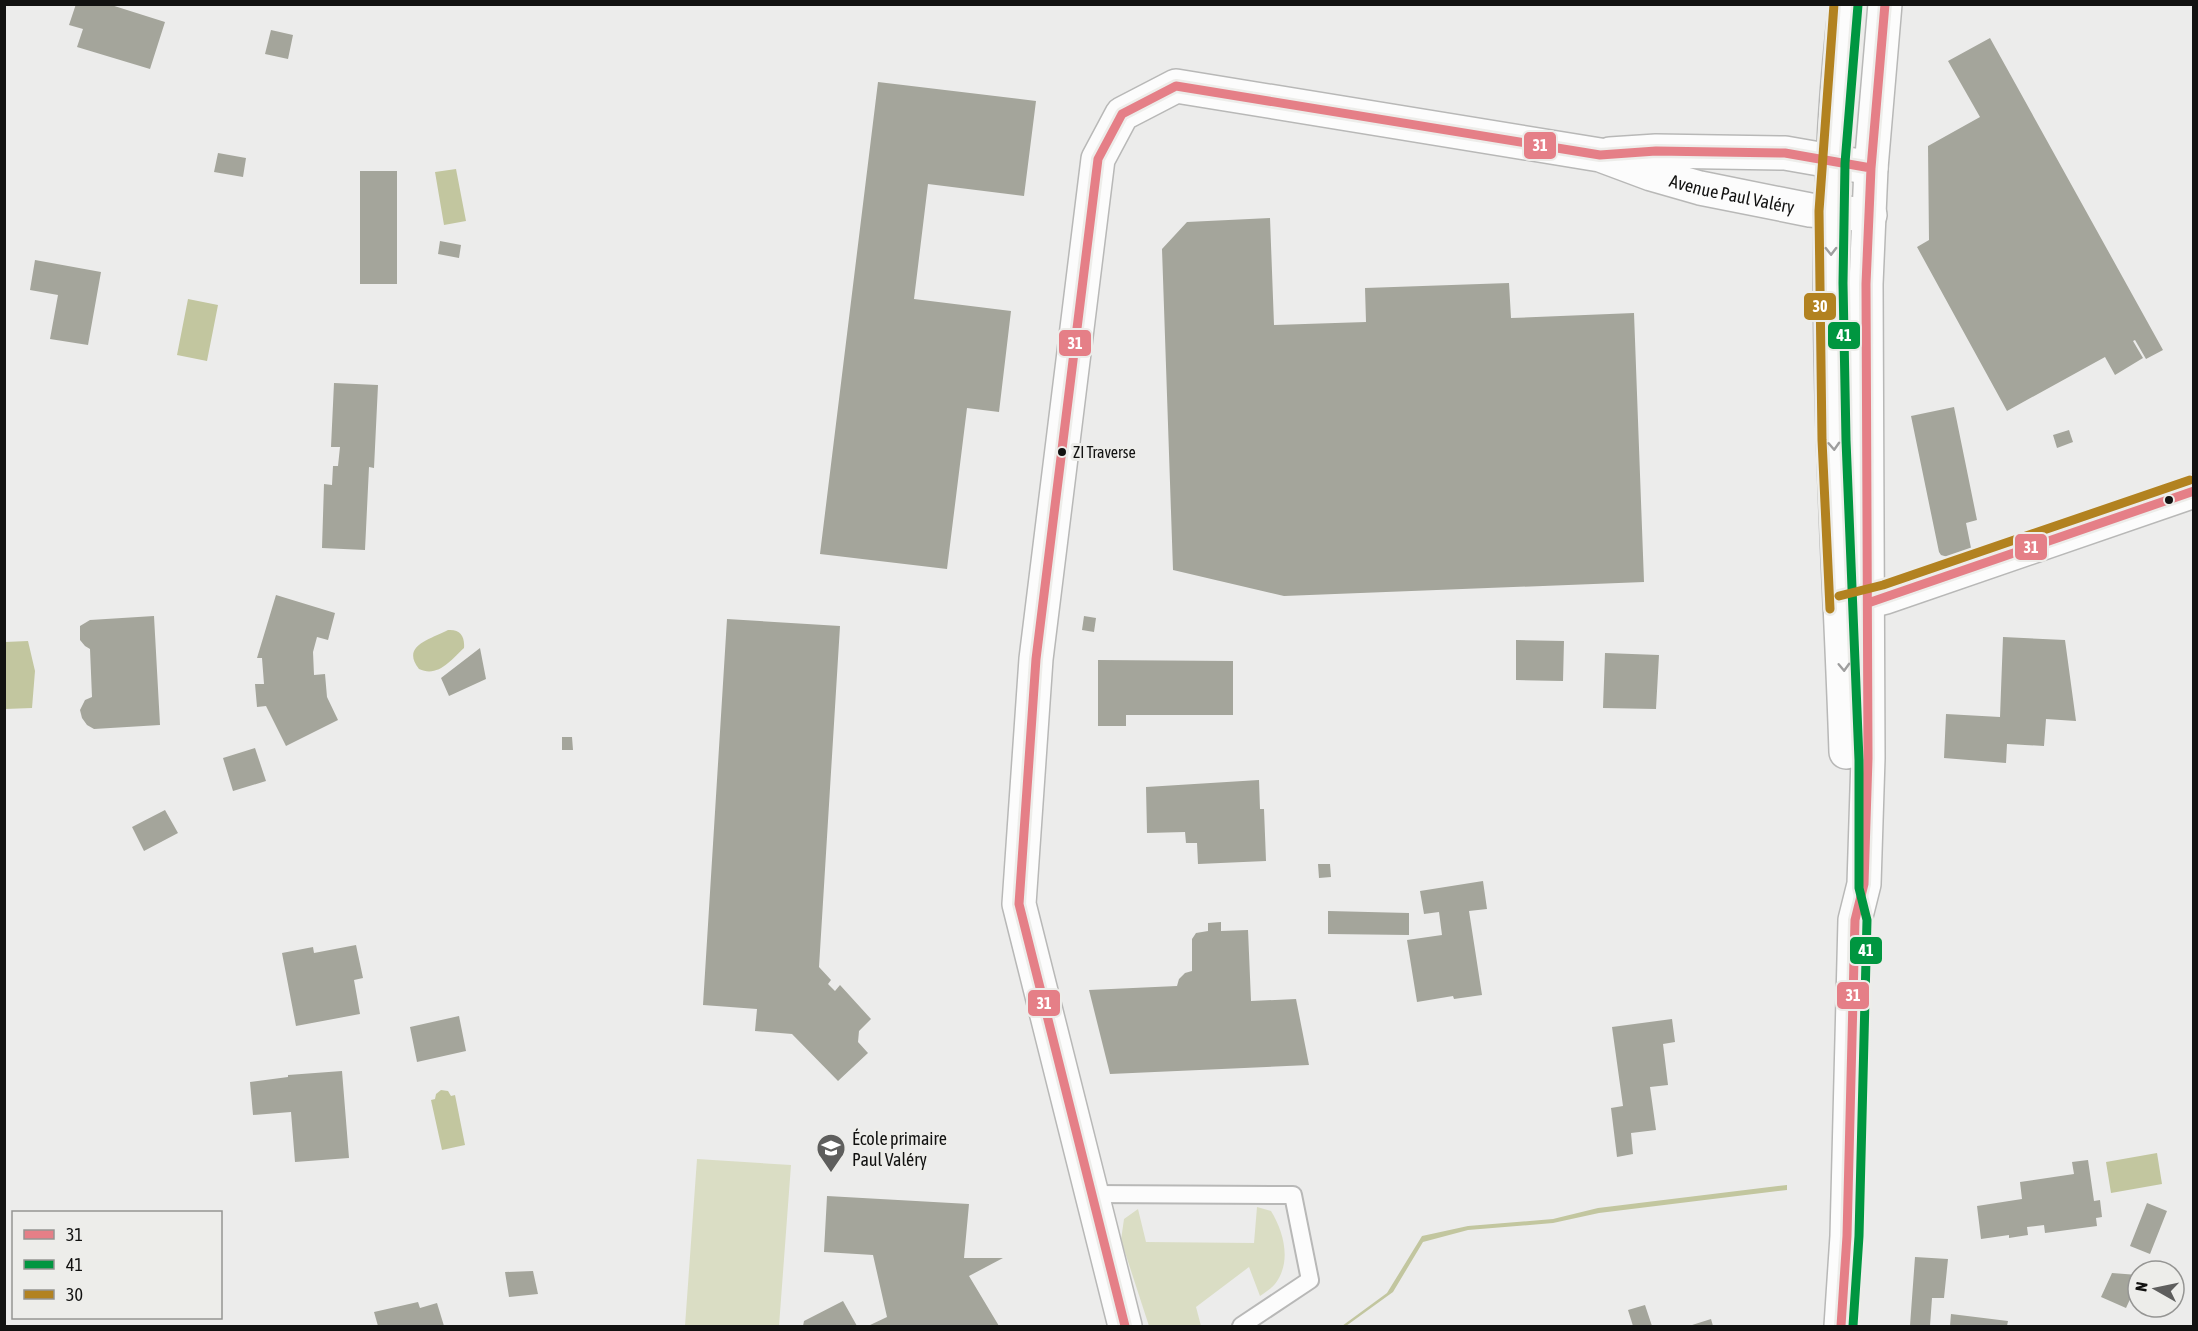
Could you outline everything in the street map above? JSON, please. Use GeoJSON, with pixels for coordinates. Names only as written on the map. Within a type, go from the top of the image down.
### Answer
{"type":"FeatureCollection","features":[{"type":"Feature","properties":{"kind":"street"},"geometry":{"type":"LineString","coordinates":[[1846,4],[1831,211],[1834,440],[1855,606]]}},
{"type":"Feature","properties":{"kind":"street"},"geometry":{"type":"LineString","coordinates":[[1841,1326],[1847,1236],[1855,920],[1847,890],[1847,760],[1871,168],[1885,4]]}},
{"type":"Feature","properties":{"kind":"street","name":"Avenue Paul Valéry"},"geometry":{"type":"LineString","coordinates":[[1125,1326],[1019,904],[1036,659],[1098,159],[1122,114],[1176,86],[1600,155],[1651,174],[1700,188],[1810,210],[1870,215]]}},
{"type":"Feature","properties":{"kind":"street","name":"Avenue Paul Valéry"},"geometry":{"type":"LineString","coordinates":[[1600,155],[1656,151],[1785,153],[1871,168]]}},
{"type":"Feature","properties":{"kind":"street"},"geometry":{"type":"LineString","coordinates":[[1855,606],[2193,491]]}},
{"type":"Feature","properties":{"kind":"lane"},"geometry":{"type":"LineString","coordinates":[[1091,1194],[1293,1195],[1310,1280],[1241,1326]]}},
{"type":"Feature","properties":{"kind":"shaded area"},"geometry":{"type":"Polygon","coordinates":[[[456,169],[466,221],[444,225],[435,172],[456,169]]]}},
{"type":"Feature","properties":{"kind":"shaded area"},"geometry":{"type":"Polygon","coordinates":[[[188,299],[218,305],[207,361],[177,355],[188,299]]]}},
{"type":"Feature","properties":{"kind":"shaded area"},"geometry":{"type":"Polygon","coordinates":[[[448,630],[461,634],[464,648],[438,669],[426,671],[419,669],[413,654],[416,648],[448,630]]]}},
{"type":"Feature","properties":{"kind":"shaded area"},"geometry":{"type":"Polygon","coordinates":[[[28,641],[35,671],[32,708],[5,709],[5,642],[28,641]]]}},
{"type":"Feature","properties":{"kind":"shaded area"},"geometry":{"type":"Polygon","coordinates":[[[441,1090],[448,1091],[451,1096],[455,1095],[465,1145],[442,1150],[431,1100],[435,1099],[436,1094],[441,1090]]]}},
{"type":"Feature","properties":{"kind":"shaded area"},"geometry":{"type":"Polygon","coordinates":[[[2157,1153],[2162,1184],[2111,1193],[2106,1162],[2157,1153]]]}},
{"type":"Feature","properties":{"kind":"shaded area"},"geometry":{"type":"Polygon","coordinates":[[[697,1159],[791,1165],[779,1326],[685,1326],[697,1159]]]}},
{"type":"Feature","properties":{"kind":"shaded area"},"geometry":{"type":"Polygon","coordinates":[[[1787,1185],[1787,1190],[1599,1213],[1553,1223],[1468,1230],[1423,1242],[1393,1292],[1346,1326],[1342,1326],[1387,1293],[1422,1236],[1468,1226],[1553,1219],[1598,1208],[1787,1185]]]}},
{"type":"Feature","properties":{"kind":"shaded area"},"geometry":{"type":"Polygon","coordinates":[[[1257,1207],[1271,1211],[1280,1228],[1284,1247],[1283,1266],[1273,1286],[1260,1296],[1249,1267],[1196,1307],[1201,1326],[1149,1326],[1121,1240],[1124,1219],[1138,1209],[1146,1242],[1254,1243],[1257,1207]]]}},
{"type":"Feature","properties":{"kind":"building"},"geometry":{"type":"Polygon","coordinates":[[[76,4],[108,4],[165,22],[150,69],[77,47],[83,29],[69,25],[76,4]]]}},
{"type":"Feature","properties":{"kind":"building"},"geometry":{"type":"Polygon","coordinates":[[[271,30],[293,35],[288,59],[265,54],[271,30]]]}},
{"type":"Feature","properties":{"kind":"building"},"geometry":{"type":"Polygon","coordinates":[[[1990,38],[2163,350],[2146,359],[2135,340],[2133,341],[2143,358],[2115,375],[2105,357],[2007,411],[1917,247],[1929,240],[1928,146],[1980,117],[1948,61],[1990,38]]]}},
{"type":"Feature","properties":{"kind":"building"},"geometry":{"type":"Polygon","coordinates":[[[878,82],[1036,101],[1024,196],[928,184],[914,299],[1011,311],[999,412],[967,408],[947,569],[820,554],[878,82]]]}},
{"type":"Feature","properties":{"kind":"building"},"geometry":{"type":"Polygon","coordinates":[[[218,153],[246,158],[243,177],[214,172],[218,153]]]}},
{"type":"Feature","properties":{"kind":"building"},"geometry":{"type":"Polygon","coordinates":[[[360,171],[397,171],[397,284],[360,284],[360,171]]]}},
{"type":"Feature","properties":{"kind":"building"},"geometry":{"type":"Polygon","coordinates":[[[1270,218],[1274,325],[1366,322],[1365,288],[1509,283],[1511,318],[1634,313],[1644,582],[1284,596],[1173,570],[1162,249],[1187,222],[1270,218]]]}},
{"type":"Feature","properties":{"kind":"building"},"geometry":{"type":"Polygon","coordinates":[[[440,241],[461,245],[459,258],[438,254],[440,241]]]}},
{"type":"Feature","properties":{"kind":"building"},"geometry":{"type":"Polygon","coordinates":[[[35,260],[101,272],[88,345],[50,339],[58,295],[30,290],[35,260]]]}},
{"type":"Feature","properties":{"kind":"building"},"geometry":{"type":"Polygon","coordinates":[[[334,383],[378,385],[374,468],[369,467],[365,550],[322,548],[324,484],[332,485],[333,466],[338,466],[340,447],[331,447],[334,383]]]}},
{"type":"Feature","properties":{"kind":"building"},"geometry":{"type":"Polygon","coordinates":[[[1954,407],[1977,520],[1966,523],[1972,553],[1951,558],[1939,552],[1911,416],[1954,407]]]}},
{"type":"Feature","properties":{"kind":"building"},"geometry":{"type":"Polygon","coordinates":[[[2069,430],[2073,442],[2057,448],[2053,435],[2069,430]]]}},
{"type":"Feature","properties":{"kind":"building"},"geometry":{"type":"Polygon","coordinates":[[[276,595],[335,613],[328,640],[317,637],[313,652],[314,675],[325,674],[327,697],[338,720],[286,746],[266,706],[257,707],[255,684],[264,684],[262,658],[257,658],[276,595]]]}},
{"type":"Feature","properties":{"kind":"building"},"geometry":{"type":"Polygon","coordinates":[[[154,616],[160,725],[94,729],[87,725],[80,710],[85,700],[92,697],[90,649],[80,640],[80,626],[90,620],[154,616]]]}},
{"type":"Feature","properties":{"kind":"building"},"geometry":{"type":"Polygon","coordinates":[[[1084,616],[1096,618],[1094,632],[1082,630],[1084,616]]]}},
{"type":"Feature","properties":{"kind":"building"},"geometry":{"type":"Polygon","coordinates":[[[727,619],[840,626],[819,967],[831,980],[828,984],[835,991],[840,985],[871,1019],[859,1031],[858,1042],[868,1053],[838,1081],[792,1034],[755,1031],[757,1009],[703,1005],[727,619]]]}},
{"type":"Feature","properties":{"kind":"building"},"geometry":{"type":"Polygon","coordinates":[[[2003,637],[2065,640],[2076,721],[2046,719],[2044,746],[2007,744],[2006,763],[1944,758],[1946,714],[2000,717],[2003,637]]]}},
{"type":"Feature","properties":{"kind":"building"},"geometry":{"type":"Polygon","coordinates":[[[1516,640],[1564,641],[1563,681],[1516,680],[1516,640]]]}},
{"type":"Feature","properties":{"kind":"building"},"geometry":{"type":"Polygon","coordinates":[[[480,648],[486,679],[449,696],[441,678],[480,648]]]}},
{"type":"Feature","properties":{"kind":"building"},"geometry":{"type":"Polygon","coordinates":[[[1605,653],[1659,655],[1656,709],[1603,708],[1605,653]]]}},
{"type":"Feature","properties":{"kind":"building"},"geometry":{"type":"Polygon","coordinates":[[[1098,660],[1233,661],[1233,715],[1126,715],[1126,726],[1098,726],[1098,660]]]}},
{"type":"Feature","properties":{"kind":"building"},"geometry":{"type":"Polygon","coordinates":[[[562,737],[572,737],[573,750],[562,750],[562,737]]]}},
{"type":"Feature","properties":{"kind":"building"},"geometry":{"type":"Polygon","coordinates":[[[255,748],[266,781],[233,791],[223,758],[255,748]]]}},
{"type":"Feature","properties":{"kind":"building"},"geometry":{"type":"Polygon","coordinates":[[[1259,780],[1260,809],[1264,809],[1266,861],[1198,864],[1197,843],[1186,843],[1185,832],[1147,833],[1146,787],[1259,780]]]}},
{"type":"Feature","properties":{"kind":"building"},"geometry":{"type":"Polygon","coordinates":[[[165,810],[178,833],[144,851],[132,827],[165,810]]]}},
{"type":"Feature","properties":{"kind":"building"},"geometry":{"type":"Polygon","coordinates":[[[1318,864],[1330,864],[1331,877],[1319,878],[1318,864]]]}},
{"type":"Feature","properties":{"kind":"building"},"geometry":{"type":"Polygon","coordinates":[[[1483,881],[1487,909],[1469,911],[1482,995],[1454,999],[1453,996],[1417,1002],[1407,940],[1442,935],[1439,912],[1424,914],[1420,891],[1483,881]]]}},
{"type":"Feature","properties":{"kind":"building"},"geometry":{"type":"Polygon","coordinates":[[[1328,911],[1409,913],[1409,935],[1328,934],[1328,911]]]}},
{"type":"Feature","properties":{"kind":"building"},"geometry":{"type":"Polygon","coordinates":[[[1221,922],[1221,931],[1248,930],[1251,1001],[1296,999],[1309,1065],[1110,1074],[1089,990],[1177,986],[1179,979],[1185,973],[1192,971],[1192,939],[1196,933],[1208,931],[1208,923],[1221,922]]]}},
{"type":"Feature","properties":{"kind":"building"},"geometry":{"type":"Polygon","coordinates":[[[356,945],[363,978],[354,980],[360,1014],[296,1026],[282,953],[313,947],[314,953],[356,945]]]}},
{"type":"Feature","properties":{"kind":"building"},"geometry":{"type":"Polygon","coordinates":[[[459,1016],[466,1051],[417,1062],[410,1027],[459,1016]]]}},
{"type":"Feature","properties":{"kind":"building"},"geometry":{"type":"Polygon","coordinates":[[[1672,1019],[1675,1042],[1663,1044],[1668,1085],[1650,1087],[1656,1130],[1631,1133],[1633,1154],[1617,1157],[1611,1108],[1623,1106],[1612,1027],[1672,1019]]]}},
{"type":"Feature","properties":{"kind":"building"},"geometry":{"type":"Polygon","coordinates":[[[342,1071],[349,1158],[295,1162],[291,1112],[253,1115],[250,1082],[288,1077],[288,1075],[342,1071]]]}},
{"type":"Feature","properties":{"kind":"building"},"geometry":{"type":"Polygon","coordinates":[[[2088,1160],[2094,1201],[2100,1200],[2102,1217],[2096,1218],[2097,1226],[2045,1233],[2044,1225],[2027,1227],[2028,1235],[1981,1239],[1977,1206],[2022,1199],[2020,1182],[2074,1174],[2072,1162],[2088,1160]]]}},
{"type":"Feature","properties":{"kind":"building"},"geometry":{"type":"Polygon","coordinates":[[[827,1196],[969,1204],[964,1258],[1003,1258],[969,1276],[999,1326],[868,1326],[887,1317],[873,1255],[824,1252],[827,1196]]]}},
{"type":"Feature","properties":{"kind":"building"},"geometry":{"type":"Polygon","coordinates":[[[2147,1203],[2167,1211],[2150,1254],[2130,1246],[2147,1203]]]}},
{"type":"Feature","properties":{"kind":"building"},"geometry":{"type":"Polygon","coordinates":[[[1915,1257],[1948,1259],[1944,1298],[1932,1298],[1930,1326],[1910,1326],[1915,1257]]]}},
{"type":"Feature","properties":{"kind":"building"},"geometry":{"type":"Polygon","coordinates":[[[533,1271],[538,1294],[509,1297],[505,1272],[533,1271]]]}},
{"type":"Feature","properties":{"kind":"building"},"geometry":{"type":"Polygon","coordinates":[[[2112,1273],[2126,1274],[2126,1308],[2101,1297],[2112,1273]]]}},
{"type":"Feature","properties":{"kind":"building"},"geometry":{"type":"Polygon","coordinates":[[[843,1301],[857,1326],[803,1326],[804,1321],[843,1301]]]}},
{"type":"Feature","properties":{"kind":"building"},"geometry":{"type":"Polygon","coordinates":[[[418,1302],[420,1308],[437,1303],[444,1326],[378,1326],[374,1312],[418,1302]]]}},
{"type":"Feature","properties":{"kind":"building"},"geometry":{"type":"Polygon","coordinates":[[[1645,1305],[1652,1326],[1633,1326],[1628,1310],[1645,1305]]]}},
{"type":"Feature","properties":{"kind":"building"},"geometry":{"type":"Polygon","coordinates":[[[1951,1314],[2008,1321],[2007,1326],[1950,1326],[1951,1314]]]}},
{"type":"Feature","properties":{"kind":"building"},"geometry":{"type":"Polygon","coordinates":[[[1711,1319],[1713,1326],[1689,1326],[1711,1319]]]}},
{"type":"Feature","properties":{"kind":"transit line","name":"30"},"geometry":{"type":"LineString","coordinates":[[1830,609],[1822,440],[1819,211],[1834,4]]}},
{"type":"Feature","properties":{"kind":"transit line","name":"31"},"geometry":{"type":"LineString","coordinates":[[1841,1326],[1847,1236],[1855,920],[1864,884],[1868,758],[1866,284],[1871,168],[1885,4]]}},
{"type":"Feature","properties":{"kind":"transit line","name":"41"},"geometry":{"type":"LineString","coordinates":[[1853,1326],[1859,1236],[1867,920],[1859,888],[1859,760],[1846,440],[1843,283],[1845,163],[1858,5]]}},
{"type":"Feature","properties":{"kind":"transit line","name":"31"},"geometry":{"type":"LineString","coordinates":[[1125,1326],[1019,904],[1036,659],[1098,159],[1122,114],[1176,86],[1600,155],[1656,151],[1785,153],[1871,168]]}},
{"type":"Feature","properties":{"kind":"transit line","name":"30"},"geometry":{"type":"LineString","coordinates":[[1839,596],[1883,585],[2190,480]]}},
{"type":"Feature","properties":{"kind":"transit line","name":"31"},"geometry":{"type":"LineString","coordinates":[[1868,603],[2194,491]]}},
{"type":"Feature","properties":{"kind":"place","name":"ZI Traverse"},"geometry":{"type":"Point","coordinates":[1062,452]}},
{"type":"Feature","properties":{"kind":"place","name":"École primaire Paul Valéry"},"geometry":{"type":"Point","coordinates":[831,1174]}}]}
